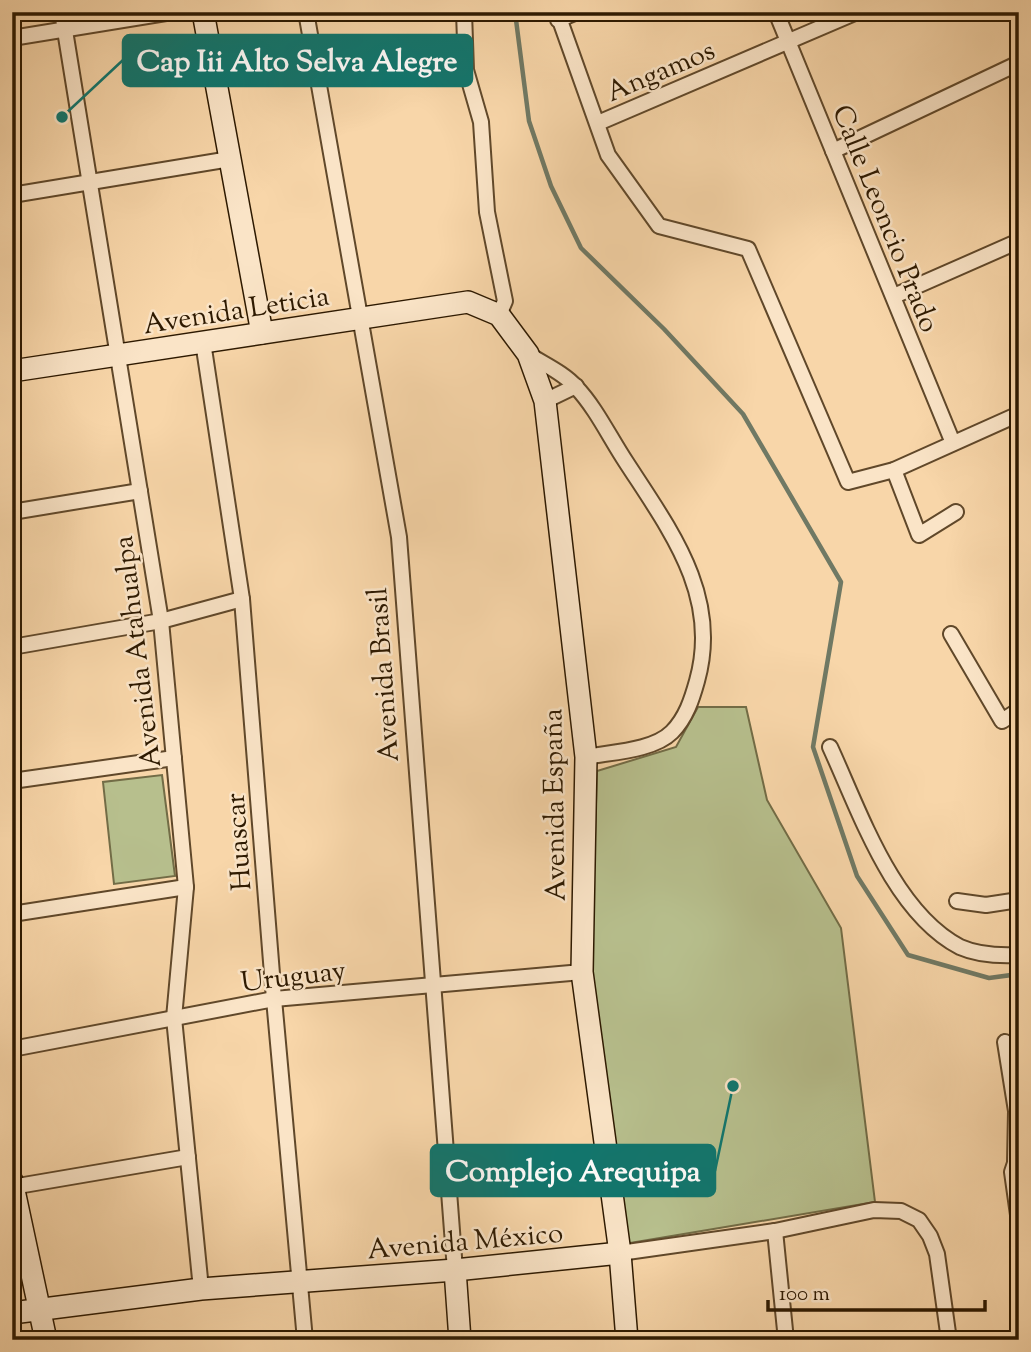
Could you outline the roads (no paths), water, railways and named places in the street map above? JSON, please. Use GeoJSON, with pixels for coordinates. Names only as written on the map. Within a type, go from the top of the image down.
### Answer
{"type":"FeatureCollection","features":[{"type":"Feature","properties":{"kind":"street","name":"Avenida Atahualpa"},"geometry":{"type":"LineString","coordinates":[[62,12],[161,621],[186,887],[174,1018],[201,1289]]}},
{"type":"Feature","properties":{"kind":"street"},"geometry":{"type":"LineString","coordinates":[[12,38],[172,12]]}},
{"type":"Feature","properties":{"kind":"street"},"geometry":{"type":"LineString","coordinates":[[203,12],[262,333]]}},
{"type":"Feature","properties":{"kind":"street","name":"Avenida Brasil"},"geometry":{"type":"LineString","coordinates":[[306,12],[363,318],[399,537],[460,1340]]}},
{"type":"Feature","properties":{"kind":"street"},"geometry":{"type":"LineString","coordinates":[[464,12],[466,70],[481,122],[487,212],[505,301],[499,315]]}},
{"type":"Feature","properties":{"kind":"street"},"geometry":{"type":"LineString","coordinates":[[577,12],[558,16],[608,155],[659,226],[748,249],[848,482],[894,470],[1019,414]]}},
{"type":"Feature","properties":{"kind":"street","name":"Calle Leoncio Prado"},"geometry":{"type":"LineString","coordinates":[[776,12],[953,443]]}},
{"type":"Feature","properties":{"kind":"street","name":"Angamos"},"geometry":{"type":"LineString","coordinates":[[597,123],[857,12]]}},
{"type":"Feature","properties":{"kind":"street"},"geometry":{"type":"LineString","coordinates":[[833,151],[1019,63]]}},
{"type":"Feature","properties":{"kind":"street"},"geometry":{"type":"LineString","coordinates":[[12,195],[230,159]]}},
{"type":"Feature","properties":{"kind":"street"},"geometry":{"type":"LineString","coordinates":[[894,296],[1019,241]]}},
{"type":"Feature","properties":{"kind":"street","name":"Avenida Leticia"},"geometry":{"type":"LineString","coordinates":[[12,371],[468,302],[499,315]]}},
{"type":"Feature","properties":{"kind":"street","name":"Avenida España"},"geometry":{"type":"LineString","coordinates":[[499,315],[528,354],[545,401],[586,757],[582,972],[620,1253],[627,1340]]}},
{"type":"Feature","properties":{"kind":"street","name":"Huascar"},"geometry":{"type":"LineString","coordinates":[[203,342],[242,598],[305,1340]]}},
{"type":"Feature","properties":{"kind":"street"},"geometry":{"type":"LineString","coordinates":[[528,354],[576,386],[676,539],[692,569],[701,600],[705,640],[690,706],[671,733],[652,744],[586,757]]}},
{"type":"Feature","properties":{"kind":"street"},"geometry":{"type":"LineString","coordinates":[[545,401],[576,386]]}},
{"type":"Feature","properties":{"kind":"street"},"geometry":{"type":"LineString","coordinates":[[894,470],[919,535],[956,512]]}},
{"type":"Feature","properties":{"kind":"street"},"geometry":{"type":"LineString","coordinates":[[12,512],[140,491]]}},
{"type":"Feature","properties":{"kind":"street"},"geometry":{"type":"LineString","coordinates":[[12,647],[161,621],[242,598]]}},
{"type":"Feature","properties":{"kind":"street"},"geometry":{"type":"LineString","coordinates":[[951,634],[1002,721],[1019,710]]}},
{"type":"Feature","properties":{"kind":"street"},"geometry":{"type":"LineString","coordinates":[[830,747],[899,891],[937,931],[962,948],[995,956],[1019,955]]}},
{"type":"Feature","properties":{"kind":"street"},"geometry":{"type":"LineString","coordinates":[[12,780],[174,758]]}},
{"type":"Feature","properties":{"kind":"street"},"geometry":{"type":"LineString","coordinates":[[12,914],[186,887]]}},
{"type":"Feature","properties":{"kind":"street"},"geometry":{"type":"LineString","coordinates":[[957,901],[986,905],[1019,900]]}},
{"type":"Feature","properties":{"kind":"street","name":"Uruguay"},"geometry":{"type":"LineString","coordinates":[[12,1049],[274,999],[582,972]]}},
{"type":"Feature","properties":{"kind":"street"},"geometry":{"type":"LineString","coordinates":[[1005,1042],[1016,1111],[1017,1165],[1012,1172],[1019,1222]]}},
{"type":"Feature","properties":{"kind":"street"},"geometry":{"type":"LineString","coordinates":[[46,1340],[13,1185],[188,1157]]}},
{"type":"Feature","properties":{"kind":"street","name":"Avenida México"},"geometry":{"type":"LineString","coordinates":[[12,1313],[201,1289],[455,1270],[620,1253],[775,1231],[874,1210],[901,1211],[919,1220],[930,1236],[937,1254],[949,1340]]}},
{"type":"Feature","properties":{"kind":"street"},"geometry":{"type":"LineString","coordinates":[[775,1231],[786,1340]]}},
{"type":"Feature","properties":{"kind":"waterway"},"geometry":{"type":"LineString","coordinates":[[515,12],[529,121],[551,186],[581,248],[664,329],[743,414],[841,582],[813,747],[857,876],[908,955],[989,978],[1019,974]]}},
{"type":"Feature","properties":{"kind":"place","name":"Cap Iii Alto Selva Alegre"},"geometry":{"type":"Point","coordinates":[62,117]}},
{"type":"Feature","properties":{"kind":"place","name":"Complejo Arequipa"},"geometry":{"type":"Point","coordinates":[733,1086]}}]}
